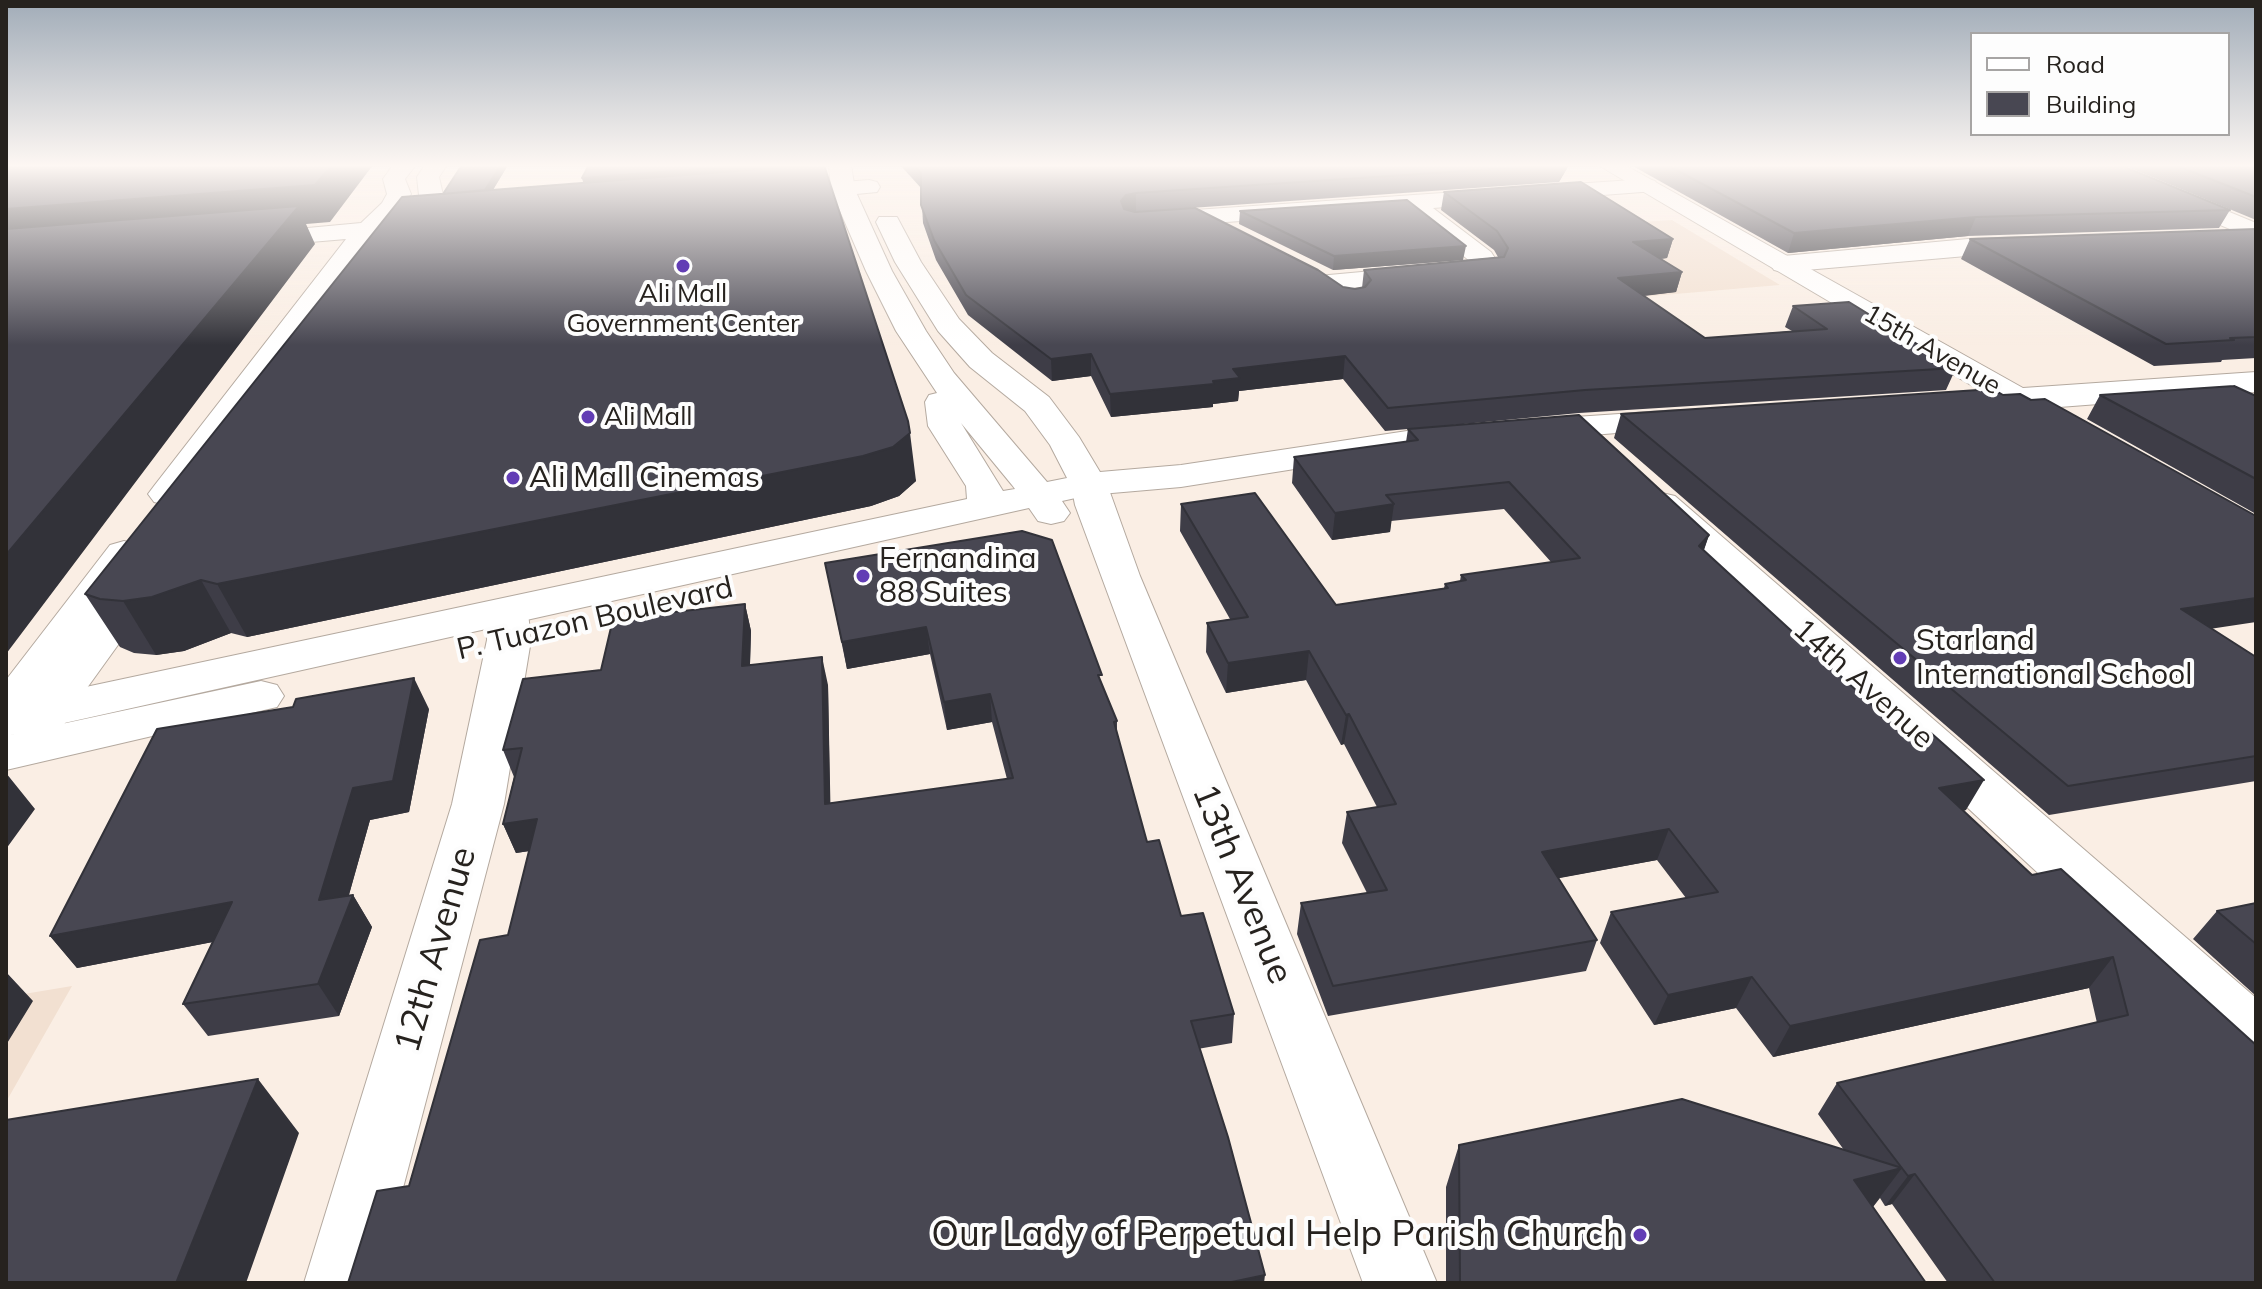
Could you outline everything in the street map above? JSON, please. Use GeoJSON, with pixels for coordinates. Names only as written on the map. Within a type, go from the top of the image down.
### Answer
{"type":"FeatureCollection","features":[{"type":"Feature","properties":{"kind":"street"},"geometry":{"type":"LineString","coordinates":[[187,521],[374,246],[384,225]]}},
{"type":"Feature","properties":{"kind":"street"},"geometry":{"type":"LineString","coordinates":[[19,729],[230,410],[374,246],[406,225]]}},
{"type":"Feature","properties":{"kind":"street"},"geometry":{"type":"LineString","coordinates":[[222,236],[374,246],[406,225]]}},
{"type":"Feature","properties":{"kind":"street"},"geometry":{"type":"LineString","coordinates":[[867,225],[879,271],[942,379],[1046,504]]}},
{"type":"Feature","properties":{"kind":"street","name":"13th Avenue"},"geometry":{"type":"LineString","coordinates":[[884,225],[948,325],[981,360],[1037,404],[1067,444],[1091,494],[1400,1283]]}},
{"type":"Feature","properties":{"kind":"street"},"geometry":{"type":"LineString","coordinates":[[1216,225],[1238,236]]}},
{"type":"Feature","properties":{"kind":"street"},"geometry":{"type":"LineString","coordinates":[[1328,282],[1489,269],[1482,258],[1440,225]]}},
{"type":"Feature","properties":{"kind":"street","name":"15th Avenue"},"geometry":{"type":"LineString","coordinates":[[1715,225],[2071,428]]}},
{"type":"Feature","properties":{"kind":"street"},"geometry":{"type":"LineString","coordinates":[[2234,225],[2256,235]]}},
{"type":"Feature","properties":{"kind":"street"},"geometry":{"type":"LineString","coordinates":[[2210,239],[2256,235]]}},
{"type":"Feature","properties":{"kind":"street"},"geometry":{"type":"LineString","coordinates":[[1783,264],[1968,247],[2043,244]]}},
{"type":"Feature","properties":{"kind":"street"},"geometry":{"type":"LineString","coordinates":[[1302,269],[1328,282],[1364,307]]}},
{"type":"Feature","properties":{"kind":"street"},"geometry":{"type":"LineString","coordinates":[[942,379],[940,409],[945,426],[984,486],[987,508]]}},
{"type":"Feature","properties":{"kind":"street"},"geometry":{"type":"LineString","coordinates":[[1939,403],[2256,382]]}},
{"type":"Feature","properties":{"kind":"street"},"geometry":{"type":"LineString","coordinates":[[969,413],[998,417],[1014,415],[1037,404]]}},
{"type":"Feature","properties":{"kind":"street","name":"P. Tuazon Boulevard"},"geometry":{"type":"LineString","coordinates":[[19,729],[508,626],[1091,494],[1130,497],[1181,476],[1427,438],[1703,419]]}},
{"type":"Feature","properties":{"kind":"street","name":"14th Avenue"},"geometry":{"type":"LineString","coordinates":[[1580,426],[1623,469],[2256,1036]]}},
{"type":"Feature","properties":{"kind":"street","name":"P. Tuazon Boulevard"},"geometry":{"type":"LineString","coordinates":[[508,626],[987,508],[1046,504]]}},
{"type":"Feature","properties":{"kind":"street"},"geometry":{"type":"LineString","coordinates":[[19,729],[159,558]]}},
{"type":"Feature","properties":{"kind":"street","name":"12th Avenue"},"geometry":{"type":"LineString","coordinates":[[341,1283],[478,804],[508,626]]}},
{"type":"Feature","properties":{"kind":"shaded area"},"geometry":{"type":"Polygon","coordinates":[[[1681,225],[1780,285],[1629,298],[1534,229],[1681,225]]]}},
{"type":"Feature","properties":{"kind":"shaded area"},"geometry":{"type":"Polygon","coordinates":[[[72,986],[6,1102],[6,997],[72,986]]]}},
{"type":"Feature","properties":{"kind":"building"},"geometry":{"type":"Polygon","coordinates":[[[55,225],[283,225],[6,555],[6,229],[55,225]]]}},
{"type":"Feature","properties":{"kind":"building","name":"Ali Mall"},"geometry":{"type":"Polygon","coordinates":[[[380,225],[844,225],[908,421],[910,433],[893,447],[863,456],[217,584],[201,580],[152,597],[123,601],[85,594],[380,225]]]}},
{"type":"Feature","properties":{"kind":"building"},"geometry":{"type":"Polygon","coordinates":[[[928,225],[1229,225],[1318,270],[1343,287],[1355,289],[1365,287],[1371,280],[1364,270],[1504,257],[1508,248],[1489,225],[1651,225],[1673,239],[1633,242],[1682,272],[1618,278],[1705,338],[1827,329],[1793,306],[1849,302],[1956,368],[1585,390],[1388,408],[1345,356],[1233,369],[1240,378],[1213,381],[1214,384],[1110,394],[1091,354],[1051,359],[966,295],[928,225]]]}},
{"type":"Feature","properties":{"kind":"building"},"geometry":{"type":"Polygon","coordinates":[[[1270,225],[1439,225],[1466,246],[1334,256],[1270,225]]]}},
{"type":"Feature","properties":{"kind":"building"},"geometry":{"type":"Polygon","coordinates":[[[1779,225],[1883,225],[1794,233],[1779,225]]]}},
{"type":"Feature","properties":{"kind":"building"},"geometry":{"type":"Polygon","coordinates":[[[2256,229],[2256,337],[2166,344],[1970,239],[2256,229]]]}},
{"type":"Feature","properties":{"kind":"building"},"geometry":{"type":"Polygon","coordinates":[[[2234,386],[2256,396],[2256,479],[2100,395],[2234,386]]]}},
{"type":"Feature","properties":{"kind":"building"},"geometry":{"type":"Polygon","coordinates":[[[1993,389],[2003,395],[2020,394],[2031,400],[2045,399],[2256,516],[2256,598],[2181,609],[2256,657],[2256,756],[2068,786],[1621,414],[1993,389]]]}},
{"type":"Feature","properties":{"kind":"building"},"geometry":{"type":"Polygon","coordinates":[[[1579,415],[1709,535],[1699,546],[1907,737],[1931,733],[1984,780],[1939,788],[2032,875],[2061,869],[2256,1045],[2256,1283],[1995,1283],[1915,1174],[1908,1176],[1837,1083],[2128,1015],[2113,957],[1790,1026],[1752,977],[1668,995],[1611,912],[1718,892],[1669,829],[1542,852],[1597,940],[1333,986],[1301,903],[1387,890],[1347,812],[1396,804],[1349,714],[1346,715],[1309,651],[1228,663],[1207,623],[1248,617],[1181,504],[1255,493],[1336,605],[1448,588],[1445,584],[1466,580],[1461,575],[1580,558],[1509,482],[1386,495],[1394,504],[1335,513],[1294,457],[1418,440],[1408,429],[1579,415]]]}},
{"type":"Feature","properties":{"kind":"building"},"geometry":{"type":"Polygon","coordinates":[[[1022,531],[1052,540],[1117,721],[1114,722],[1147,842],[1159,840],[1181,916],[1203,913],[1234,1014],[1191,1021],[1228,1137],[1265,1275],[1227,1283],[348,1283],[377,1191],[409,1186],[480,940],[508,935],[537,819],[503,824],[522,748],[503,750],[523,679],[601,670],[613,619],[745,604],[742,666],[822,657],[825,804],[1013,778],[990,694],[944,702],[926,627],[842,642],[825,563],[1022,531]]]}},
{"type":"Feature","properties":{"kind":"building"},"geometry":{"type":"Polygon","coordinates":[[[414,678],[393,781],[353,788],[319,900],[353,895],[318,984],[183,1004],[232,902],[50,936],[157,729],[293,707],[296,699],[414,678]]]}},
{"type":"Feature","properties":{"kind":"building"},"geometry":{"type":"Polygon","coordinates":[[[2256,903],[2256,944],[2217,911],[2256,903]]]}},
{"type":"Feature","properties":{"kind":"building"},"geometry":{"type":"Polygon","coordinates":[[[258,1079],[176,1283],[6,1283],[6,1120],[258,1079]]]}},
{"type":"Feature","properties":{"kind":"building","name":"Our Lady of Perpetual Help Parish Church"},"geometry":{"type":"Polygon","coordinates":[[[1682,1099],[1902,1168],[1854,1180],[1926,1283],[1460,1283],[1459,1145],[1682,1099]]]}},
{"type":"Feature","properties":{"kind":"place","name":"Ali Mall Government Center"},"geometry":{"type":"Point","coordinates":[683,266]}},
{"type":"Feature","properties":{"kind":"place","name":"Ali Mall"},"geometry":{"type":"Point","coordinates":[588,417]}},
{"type":"Feature","properties":{"kind":"place","name":"Ali Mall Cinemas"},"geometry":{"type":"Point","coordinates":[513,478]}},
{"type":"Feature","properties":{"kind":"place","name":"Fernandina 88 Suites"},"geometry":{"type":"Point","coordinates":[863,576]}},
{"type":"Feature","properties":{"kind":"place","name":"Starland International School"},"geometry":{"type":"Point","coordinates":[1900,658]}},
{"type":"Feature","properties":{"kind":"place","name":"Our Lady of Perpetual Help Parish Church"},"geometry":{"type":"Point","coordinates":[1640,1235]}}]}
